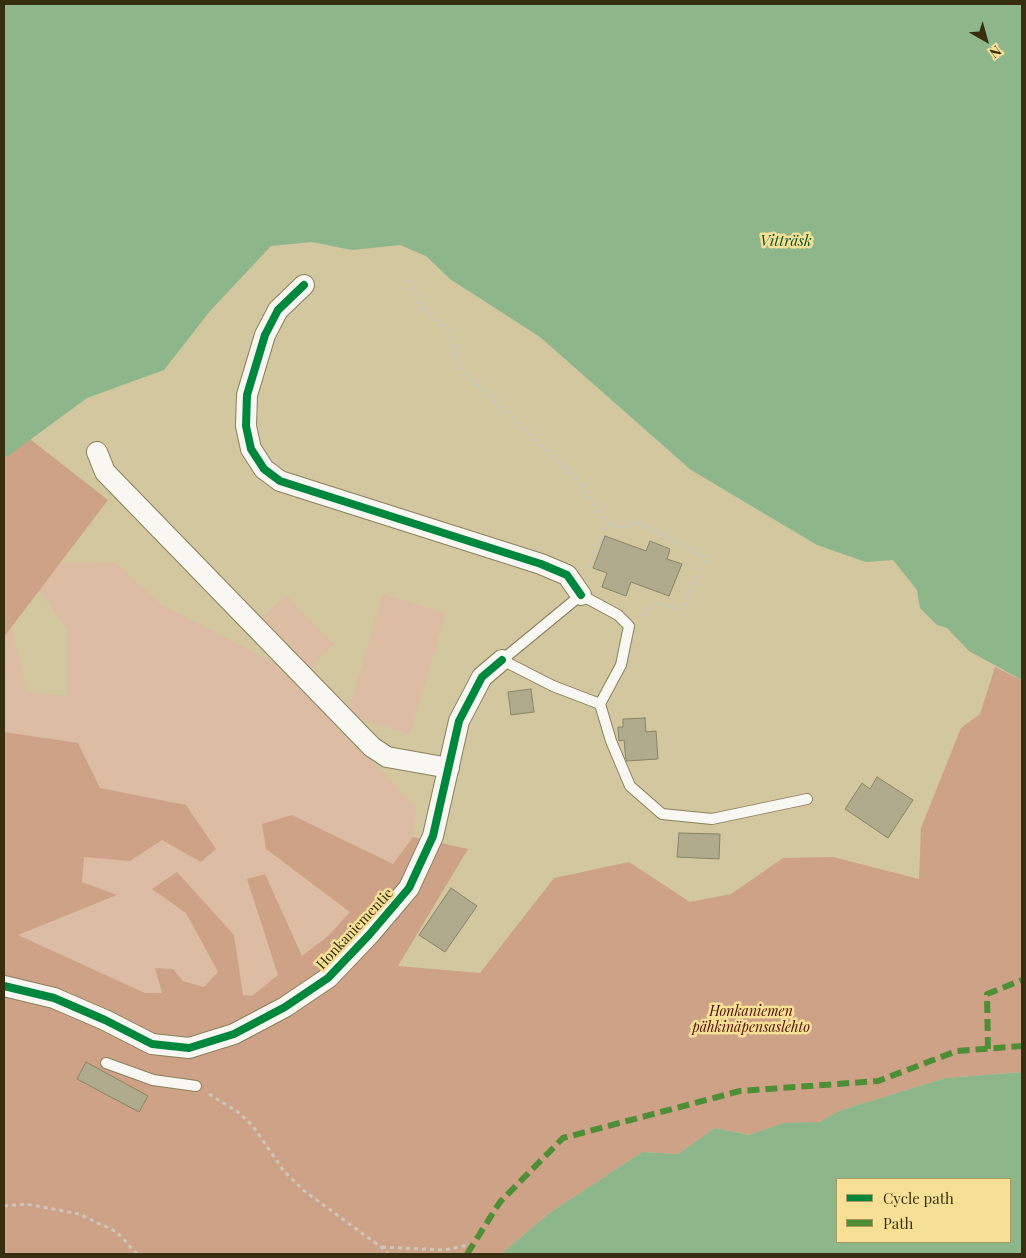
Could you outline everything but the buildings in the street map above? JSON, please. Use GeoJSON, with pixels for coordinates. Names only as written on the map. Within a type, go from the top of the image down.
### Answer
{"type":"FeatureCollection","features":[{"type":"Feature","properties":{"kind":"street"},"geometry":{"type":"LineString","coordinates":[[304,285],[278,310],[264,335],[247,395],[246,426],[251,449],[264,469],[280,481],[541,564],[567,575],[581,595]]}},
{"type":"Feature","properties":{"kind":"street"},"geometry":{"type":"LineString","coordinates":[[96,452],[105,472],[372,747],[387,757],[449,768]]}},
{"type":"Feature","properties":{"kind":"street","name":"Honkaniementie"},"geometry":{"type":"LineString","coordinates":[[4,986],[54,998],[152,1044],[189,1048],[234,1034],[285,1007],[328,978],[369,935],[409,888],[433,836],[459,721],[482,677],[502,660]]}},
{"type":"Feature","properties":{"kind":"lane"},"geometry":{"type":"LineString","coordinates":[[600,704],[553,686],[502,660],[581,595],[618,615],[629,626],[621,665],[600,704],[611,741],[630,786],[662,814],[712,819],[807,799]]}},
{"type":"Feature","properties":{"kind":"lane"},"geometry":{"type":"LineString","coordinates":[[106,1063],[153,1080],[196,1086]]}},
{"type":"Feature","properties":{"kind":"path"},"geometry":{"type":"LineString","coordinates":[[407,280],[422,307],[449,331],[459,367],[575,477],[608,524],[622,528],[636,522],[707,558],[681,610],[657,603],[629,626]]}},
{"type":"Feature","properties":{"kind":"path"},"geometry":{"type":"LineString","coordinates":[[581,595],[588,569],[608,524]]}},
{"type":"Feature","properties":{"kind":"path"},"geometry":{"type":"LineString","coordinates":[[196,1086],[243,1116],[253,1126],[283,1170],[303,1190],[388,1254]]}},
{"type":"Feature","properties":{"kind":"path"},"geometry":{"type":"LineString","coordinates":[[4,1206],[26,1204],[79,1214],[117,1232],[137,1254]]}},
{"type":"Feature","properties":{"kind":"path"},"geometry":{"type":"LineString","coordinates":[[381,1247],[445,1250],[472,1244]]}},
{"type":"Feature","properties":{"kind":"shaded area"},"geometry":{"type":"Polygon","coordinates":[[[115,562],[162,605],[284,668],[416,807],[413,837],[393,864],[292,815],[266,850],[350,912],[328,936],[302,957],[265,874],[278,975],[252,996],[243,996],[234,935],[153,889],[186,913],[218,972],[204,987],[183,981],[155,968],[162,994],[145,993],[18,935],[116,896],[81,882],[84,857],[130,861],[162,840],[201,861],[186,805],[100,788],[78,743],[4,732],[4,637],[11,628],[28,692],[67,696],[67,629],[39,591],[60,563],[115,562]]]}},
{"type":"Feature","properties":{"kind":"shaded area"},"geometry":{"type":"Polygon","coordinates":[[[383,594],[446,613],[410,734],[347,715],[383,594]]]}},
{"type":"Feature","properties":{"kind":"shaded area"},"geometry":{"type":"Polygon","coordinates":[[[286,595],[334,644],[310,668],[261,619],[286,595]]]}},
{"type":"Feature","properties":{"kind":"green space"},"geometry":{"type":"Polygon","coordinates":[[[30,439],[108,500],[4,637],[4,459],[30,439]]]}},
{"type":"Feature","properties":{"kind":"green space","name":"Honkaniemen pähkinäpensaslehto"},"geometry":{"type":"Polygon","coordinates":[[[995,667],[1022,680],[1022,1072],[946,1078],[841,1110],[819,1122],[784,1123],[749,1135],[715,1128],[678,1154],[642,1152],[548,1214],[501,1254],[4,1254],[4,732],[78,743],[100,788],[186,805],[216,849],[201,862],[162,840],[130,861],[84,857],[82,882],[117,895],[18,935],[145,993],[162,993],[155,968],[173,969],[183,981],[204,987],[218,972],[186,913],[152,889],[177,872],[234,935],[243,995],[252,996],[278,975],[247,879],[265,874],[302,956],[328,936],[350,912],[266,849],[262,824],[292,815],[393,864],[413,837],[468,849],[398,966],[480,973],[554,878],[629,862],[690,902],[731,894],[783,858],[833,857],[919,879],[921,828],[961,728],[980,714],[995,667]]]}},
{"type":"Feature","properties":{"kind":"water","name":"Vitträsk"},"geometry":{"type":"Polygon","coordinates":[[[4,4],[1022,4],[1022,680],[969,651],[947,628],[937,625],[920,608],[917,590],[893,560],[866,562],[817,545],[691,470],[540,337],[450,279],[426,256],[400,245],[352,250],[312,242],[271,246],[210,311],[164,370],[87,398],[4,459],[4,4]]]}},
{"type":"Feature","properties":{"kind":"water"},"geometry":{"type":"Polygon","coordinates":[[[1022,1072],[1022,1254],[501,1254],[548,1214],[642,1152],[678,1154],[715,1128],[749,1135],[784,1123],[819,1122],[841,1110],[946,1078],[1022,1072]]]}},
{"type":"Feature","properties":{"kind":"marked path"},"geometry":{"type":"LineString","coordinates":[[988,1049],[987,994],[1022,980]]}},
{"type":"Feature","properties":{"kind":"marked path"},"geometry":{"type":"LineString","coordinates":[[467,1254],[500,1202],[563,1138],[740,1091],[878,1081],[957,1051],[1022,1046]]}},
{"type":"Feature","properties":{"kind":"cycle path"},"geometry":{"type":"LineString","coordinates":[[304,285],[278,310],[265,335],[247,395],[246,426],[251,449],[264,469],[280,481],[541,564],[567,575],[581,595]]}},
{"type":"Feature","properties":{"kind":"cycle path"},"geometry":{"type":"LineString","coordinates":[[4,986],[54,998],[105,1020],[152,1044],[189,1048],[234,1034],[285,1007],[328,978],[369,935],[409,888],[433,836],[459,721],[482,677],[502,660]]}}]}
